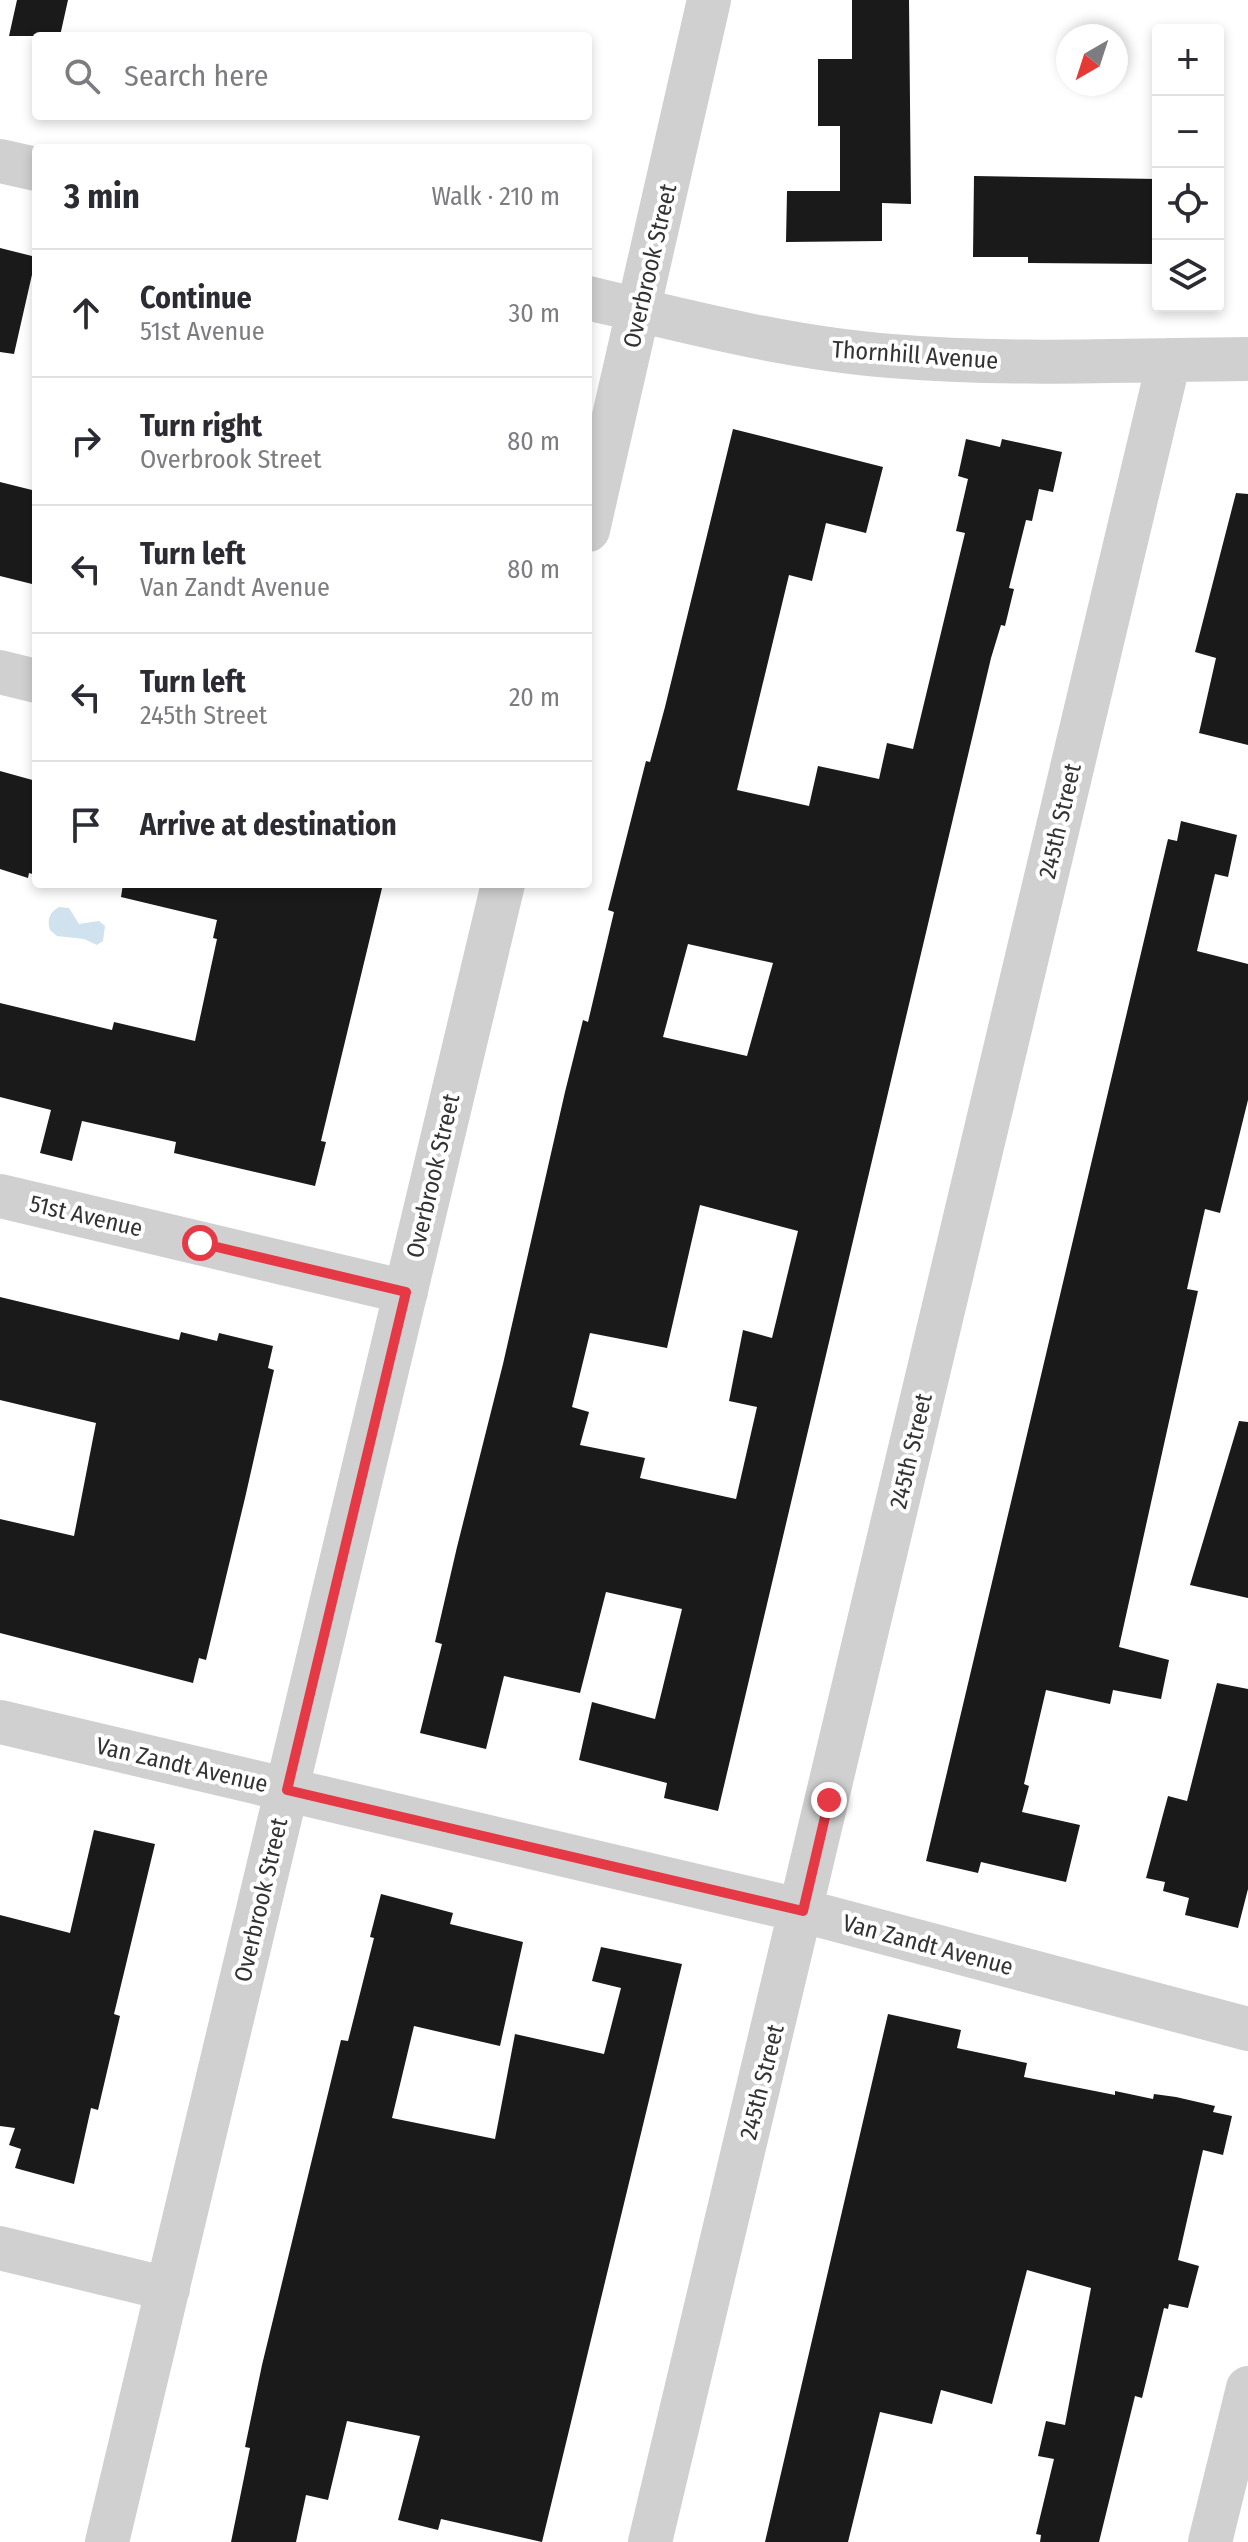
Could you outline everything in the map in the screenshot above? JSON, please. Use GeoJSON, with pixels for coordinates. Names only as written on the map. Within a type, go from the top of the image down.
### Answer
{"type":"FeatureCollection","features":[{"type":"Feature","properties":{"kind":"street","name":"Overbrook Street"},"geometry":{"type":"LineString","coordinates":[[592,513],[641,311],[709,0]]}},
{"type":"Feature","properties":{"kind":"street"},"geometry":{"type":"LineString","coordinates":[[0,161],[32,168]]}},
{"type":"Feature","properties":{"kind":"street","name":"Thornhill Avenue"},"geometry":{"type":"LineString","coordinates":[[592,299],[777,342],[889,356],[1003,363],[1248,359]]}},
{"type":"Feature","properties":{"kind":"street","name":"245th Street"},"geometry":{"type":"LineString","coordinates":[[650,2542],[803,1911],[1169,360]]}},
{"type":"Feature","properties":{"kind":"street"},"geometry":{"type":"LineString","coordinates":[[0,672],[32,680]]}},
{"type":"Feature","properties":{"kind":"street","name":"Overbrook Street"},"geometry":{"type":"LineString","coordinates":[[107,2542],[502,888]]}},
{"type":"Feature","properties":{"kind":"street","name":"51st Avenue"},"geometry":{"type":"LineString","coordinates":[[0,1196],[406,1292]]}},
{"type":"Feature","properties":{"kind":"street","name":"Van Zandt Avenue"},"geometry":{"type":"LineString","coordinates":[[0,1722],[803,1911],[1248,2029]]}},
{"type":"Feature","properties":{"kind":"street"},"geometry":{"type":"LineString","coordinates":[[0,2248],[168,2289]]}},
{"type":"Feature","properties":{"kind":"street"},"geometry":{"type":"LineString","coordinates":[[1210,2542],[1248,2388]]}},
{"type":"Feature","properties":{"kind":"water"},"geometry":{"type":"Polygon","coordinates":[[[59,907],[69,908],[79,924],[99,921],[105,926],[103,941],[97,945],[84,939],[57,936],[50,930],[49,919],[59,907]]]}},
{"type":"Feature","properties":{"kind":"building"},"geometry":{"type":"Polygon","coordinates":[[[17,0],[68,0],[61,32],[9,36],[17,0]]]}},
{"type":"Feature","properties":{"kind":"building"},"geometry":{"type":"Polygon","coordinates":[[[852,0],[909,0],[911,204],[882,203],[882,241],[786,242],[787,191],[840,191],[840,126],[818,126],[818,59],[852,59],[852,0]]]}},
{"type":"Feature","properties":{"kind":"building"},"geometry":{"type":"Polygon","coordinates":[[[974,176],[1152,179],[1152,264],[1028,263],[1028,257],[973,257],[974,176]]]}},
{"type":"Feature","properties":{"kind":"building"},"geometry":{"type":"Polygon","coordinates":[[[0,248],[32,256],[32,275],[14,354],[0,352],[0,248]]]}},
{"type":"Feature","properties":{"kind":"building"},"geometry":{"type":"Polygon","coordinates":[[[733,429],[883,467],[866,533],[826,523],[812,581],[789,575],[737,790],[809,806],[818,766],[879,779],[887,743],[913,749],[965,533],[956,531],[968,479],[958,476],[966,439],[1000,447],[1002,439],[1062,452],[1053,492],[1039,489],[1032,521],[1026,520],[1009,588],[1014,589],[1005,626],[1001,625],[991,658],[718,1811],[664,1798],[667,1783],[579,1760],[592,1702],[655,1719],[682,1609],[606,1592],[580,1693],[504,1676],[486,1749],[420,1733],[442,1644],[435,1642],[457,1547],[503,1364],[565,1092],[583,1020],[588,1022],[614,912],[608,910],[646,761],[650,762],[733,429]],[[688,944],[663,1037],[747,1056],[773,963],[688,944]],[[700,1205],[667,1348],[590,1333],[572,1407],[589,1412],[580,1445],[645,1458],[640,1478],[736,1499],[757,1407],[729,1401],[743,1330],[772,1338],[798,1231],[700,1205]]]}},
{"type":"Feature","properties":{"kind":"building"},"geometry":{"type":"Polygon","coordinates":[[[0,482],[32,490],[32,584],[0,576],[0,482]]]}},
{"type":"Feature","properties":{"kind":"building"},"geometry":{"type":"Polygon","coordinates":[[[1236,493],[1248,494],[1248,745],[1199,733],[1216,658],[1195,652],[1236,493]]]}},
{"type":"Feature","properties":{"kind":"building"},"geometry":{"type":"Polygon","coordinates":[[[0,771],[32,780],[32,874],[29,873],[28,878],[0,869],[0,771]]]}},
{"type":"Feature","properties":{"kind":"building"},"geometry":{"type":"Polygon","coordinates":[[[1181,821],[1237,835],[1228,877],[1215,874],[1197,951],[1248,964],[1248,1100],[1220,1213],[1205,1209],[1187,1289],[1198,1291],[1119,1647],[1169,1660],[1161,1699],[1113,1690],[1110,1704],[1046,1690],[1024,1784],[1029,1786],[1022,1812],[1080,1825],[1066,1882],[981,1862],[978,1873],[926,1861],[1168,839],[1177,841],[1181,821]]]}},
{"type":"Feature","properties":{"kind":"building"},"geometry":{"type":"Polygon","coordinates":[[[122,888],[382,888],[321,1141],[326,1142],[315,1186],[174,1153],[176,1142],[82,1121],[72,1161],[40,1153],[51,1110],[0,1097],[0,1003],[112,1030],[114,1022],[195,1041],[217,939],[213,938],[217,920],[121,897],[122,888]]]}},
{"type":"Feature","properties":{"kind":"building"},"geometry":{"type":"Polygon","coordinates":[[[0,1297],[179,1340],[181,1332],[217,1341],[219,1333],[273,1346],[268,1368],[274,1370],[245,1498],[206,1660],[199,1658],[193,1683],[0,1633],[0,1519],[74,1536],[96,1423],[0,1400],[0,1297]]]}},
{"type":"Feature","properties":{"kind":"building"},"geometry":{"type":"Polygon","coordinates":[[[1239,1421],[1248,1422],[1248,1598],[1190,1585],[1239,1421]]]}},
{"type":"Feature","properties":{"kind":"building"},"geometry":{"type":"Polygon","coordinates":[[[1217,1683],[1248,1689],[1248,1889],[1238,1928],[1185,1915],[1189,1898],[1163,1891],[1165,1882],[1146,1878],[1168,1796],[1187,1801],[1217,1683]]]}},
{"type":"Feature","properties":{"kind":"building"},"geometry":{"type":"Polygon","coordinates":[[[94,1830],[155,1844],[114,2014],[120,2016],[98,2110],[91,2108],[74,2184],[15,2168],[21,2149],[9,2145],[15,2128],[0,2126],[0,1915],[70,1933],[94,1830]]]}},
{"type":"Feature","properties":{"kind":"building"},"geometry":{"type":"Polygon","coordinates":[[[381,1894],[453,1913],[450,1924],[523,1942],[500,2046],[414,2026],[392,2118],[495,2139],[515,2034],[604,2054],[621,1988],[592,1981],[601,1947],[682,1964],[542,2542],[441,2519],[438,2530],[398,2520],[420,2436],[347,2421],[328,2500],[306,2495],[296,2542],[231,2542],[250,2448],[245,2447],[262,2365],[341,2040],[348,2041],[374,1938],[370,1937],[381,1894]]]}},
{"type":"Feature","properties":{"kind":"building"},"geometry":{"type":"Polygon","coordinates":[[[888,2014],[961,2030],[957,2048],[1027,2063],[1024,2077],[1115,2095],[1115,2091],[1153,2099],[1154,2094],[1176,2097],[1215,2106],[1213,2112],[1232,2116],[1223,2155],[1203,2150],[1178,2260],[1199,2266],[1188,2308],[1169,2304],[1168,2309],[1164,2308],[1142,2398],[1135,2396],[1099,2542],[1040,2542],[1041,2535],[1036,2534],[1054,2459],[1038,2456],[1046,2421],[1065,2425],[1091,2288],[1027,2270],[992,2404],[941,2390],[932,2424],[880,2412],[848,2542],[765,2542],[888,2014]]]}},
{"type":"Feature","properties":{"kind":"route"},"geometry":{"type":"LineString","coordinates":[[200,1243],[406,1292],[287,1790],[803,1911],[829,1800]]}}]}
